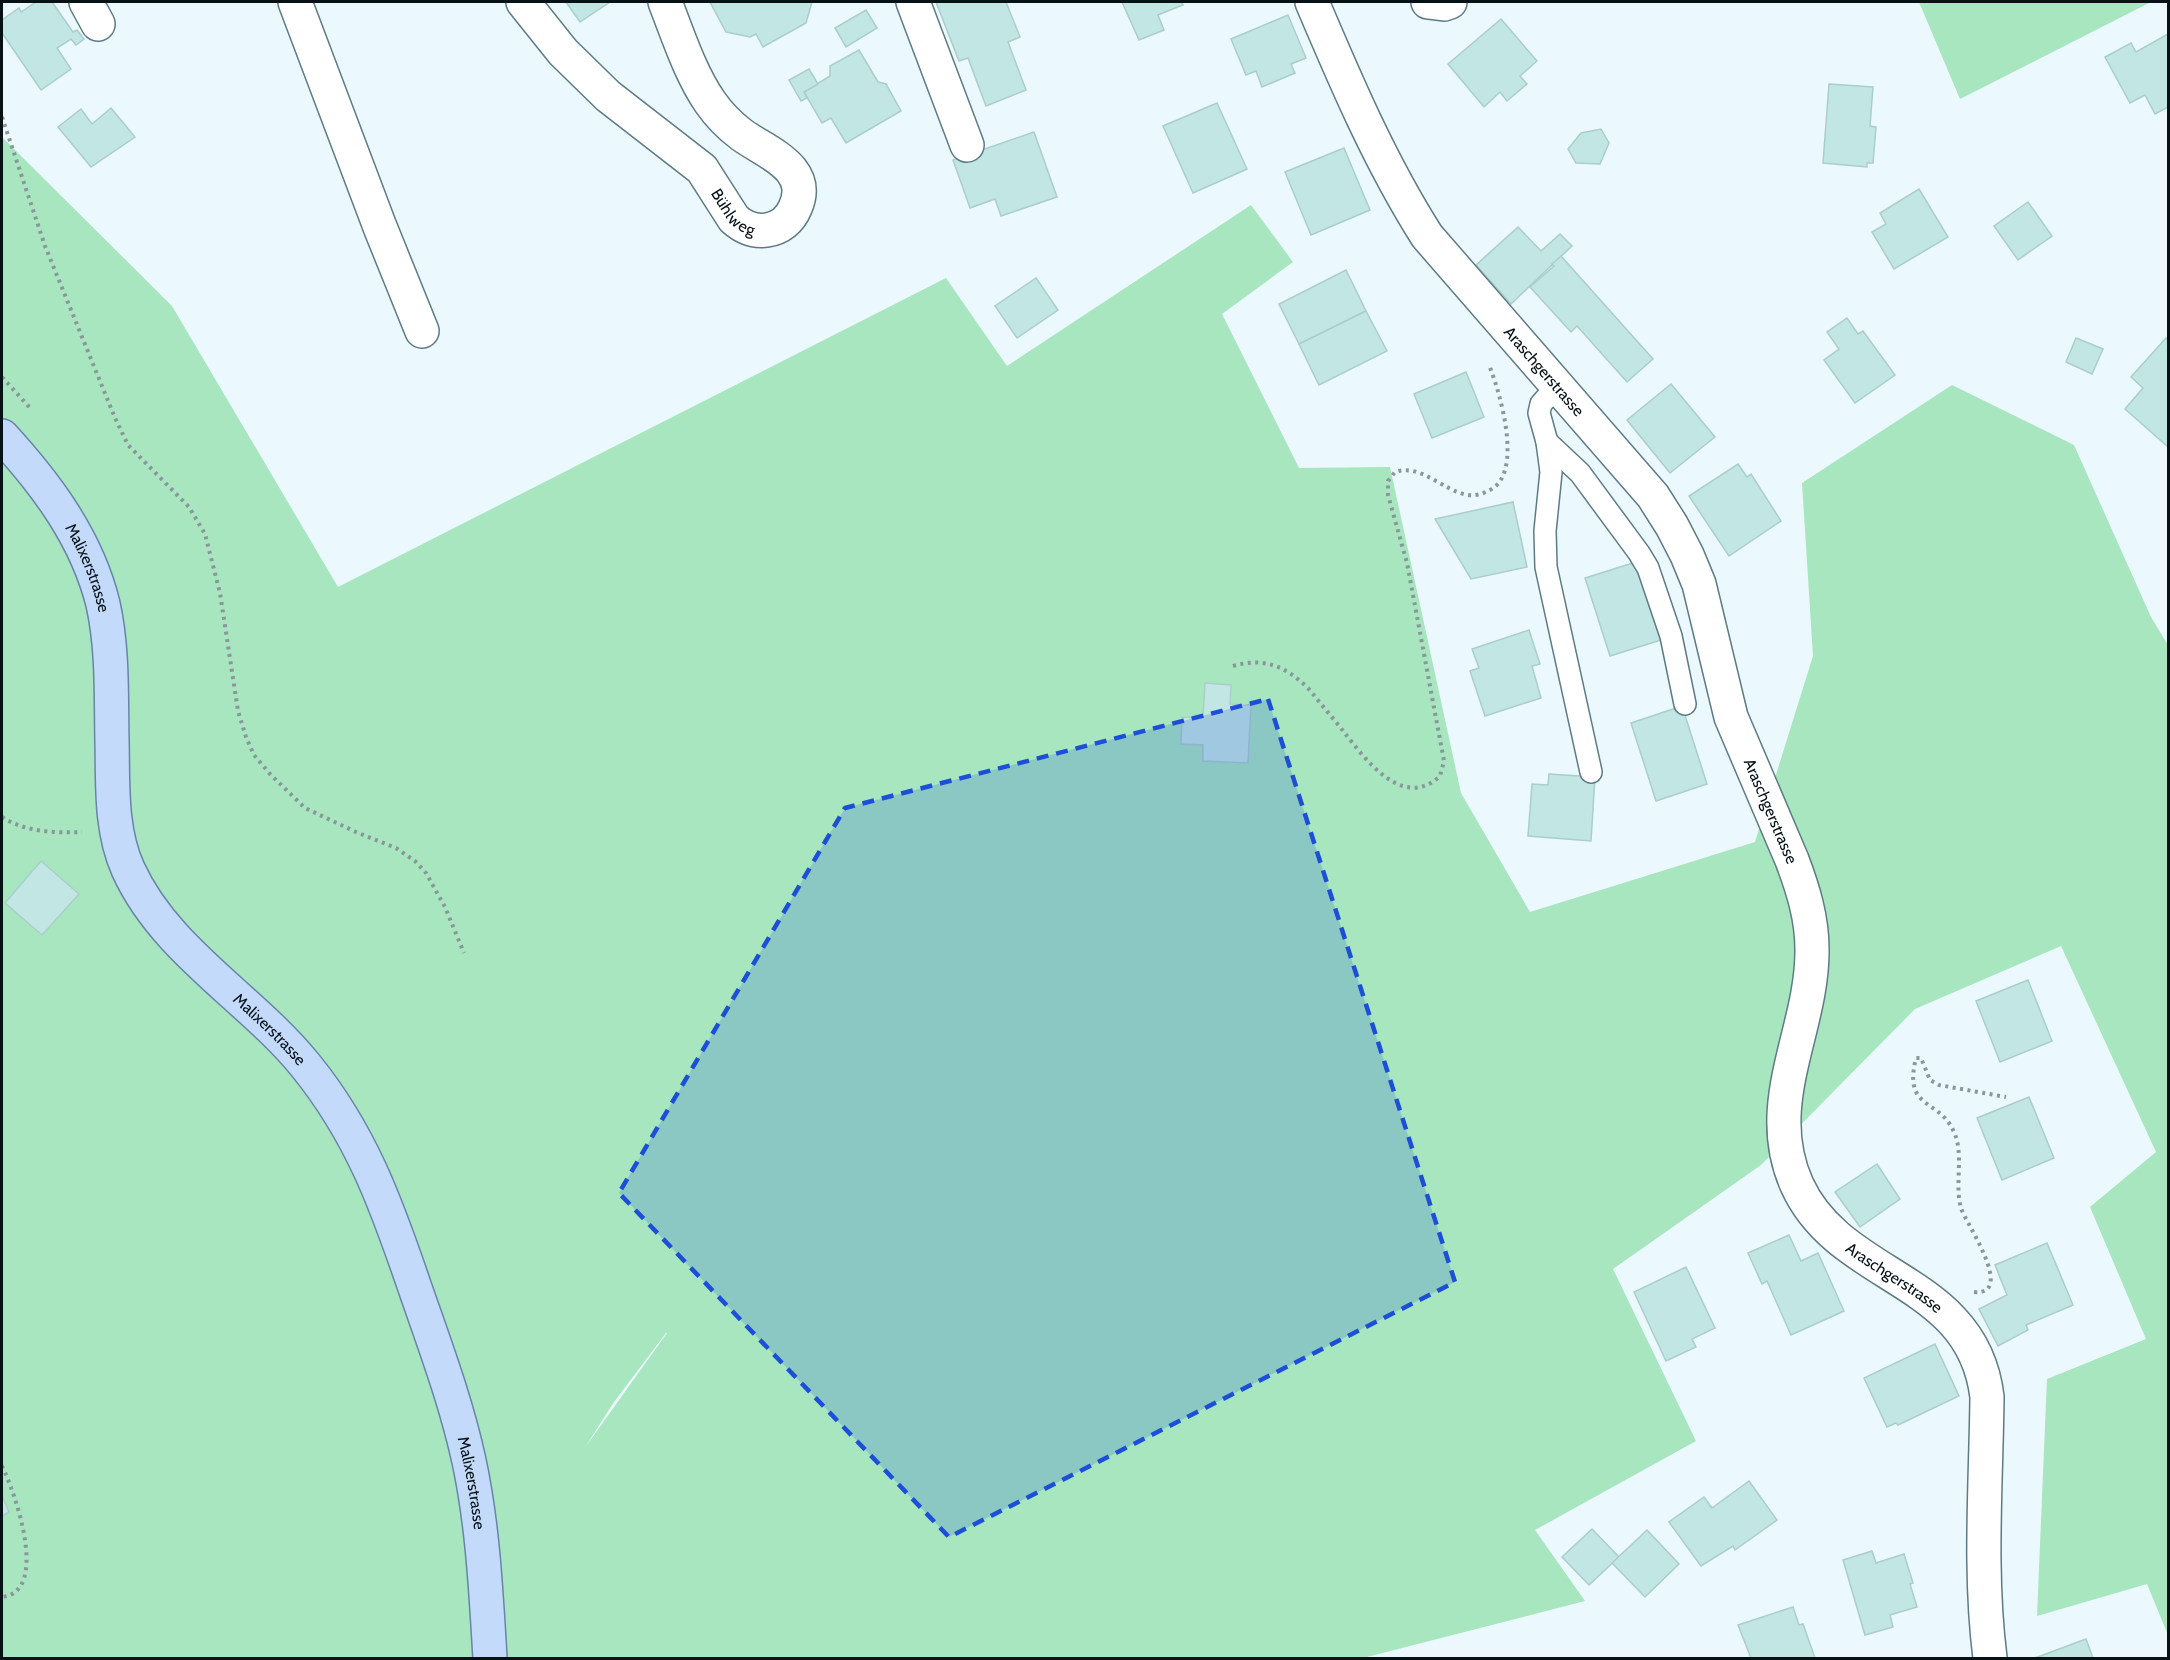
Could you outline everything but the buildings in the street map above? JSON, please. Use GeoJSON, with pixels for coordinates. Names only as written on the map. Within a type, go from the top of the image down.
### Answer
{"type":"FeatureCollection","features":[{"type":"Feature","properties":{"kind":"main road","name":"Malixerstrasse"},"geometry":{"type":"LineString","coordinates":[[2,436],[49,492],[82,545],[94,573],[103,606],[111,675],[116,831],[129,871],[153,911],[188,950],[304,1063],[350,1127],[373,1172],[426,1320],[469,1458],[477,1504],[490,1659]]}},
{"type":"Feature","properties":{"kind":"street"},"geometry":{"type":"LineString","coordinates":[[295,2],[422,331]]}},
{"type":"Feature","properties":{"kind":"street","name":"Bühlweg"},"geometry":{"type":"LineString","coordinates":[[523,2],[563,52],[608,96],[702,169],[734,219],[754,230],[769,230],[776,227],[789,219],[797,206],[799,191],[795,176],[780,159],[732,128],[711,103],[697,78],[665,2]]}},
{"type":"Feature","properties":{"kind":"street"},"geometry":{"type":"LineString","coordinates":[[913,2],[967,145]]}},
{"type":"Feature","properties":{"kind":"street","name":"Araschgerstrasse"},"geometry":{"type":"LineString","coordinates":[[1312,2],[1376,147],[1400,194],[1427,236],[1653,496],[1687,555],[1699,584],[1731,717],[1800,883],[1807,909],[1812,949],[1806,998],[1786,1085],[1784,1126],[1791,1167],[1797,1185],[1808,1203],[1837,1237],[1873,1263],[1924,1294],[1953,1319],[1974,1350],[1980,1364],[1987,1397],[1983,1537],[1984,1589],[1990,1659]]}},
{"type":"Feature","properties":{"kind":"street"},"geometry":{"type":"LineString","coordinates":[[1428,2],[1444,4],[1450,2]]}},
{"type":"Feature","properties":{"kind":"lane"},"geometry":{"type":"LineString","coordinates":[[1557,386],[1539,408],[1539,418],[1547,442],[1551,472],[1545,531],[1546,567],[1591,772]]}},
{"type":"Feature","properties":{"kind":"lane"},"geometry":{"type":"LineString","coordinates":[[1547,442],[1580,473],[1644,561],[1653,579],[1671,636],[1685,704]]}},
{"type":"Feature","properties":{"kind":"path"},"geometry":{"type":"LineString","coordinates":[[2,117],[45,246],[128,445],[189,507],[205,534],[220,593],[238,711],[254,755],[270,774],[305,807],[356,832],[396,848],[415,861],[426,873],[445,907],[464,953]]}},
{"type":"Feature","properties":{"kind":"path"},"geometry":{"type":"LineString","coordinates":[[1233,666],[1250,661],[1265,662],[1296,676],[1376,770],[1394,782],[1404,786],[1426,786],[1440,776],[1444,761],[1407,563],[1388,495],[1388,481],[1395,472],[1407,470],[1467,495],[1485,493],[1499,484],[1506,470],[1506,434],[1502,408],[1486,358]]}},
{"type":"Feature","properties":{"kind":"path"},"geometry":{"type":"LineString","coordinates":[[2,376],[31,409]]}},
{"type":"Feature","properties":{"kind":"path"},"geometry":{"type":"LineString","coordinates":[[2,817],[11,823],[37,830],[70,833],[116,831]]}},
{"type":"Feature","properties":{"kind":"path"},"geometry":{"type":"LineString","coordinates":[[1971,1291],[1980,1293],[1988,1288],[1991,1280],[1989,1269],[1978,1240],[1960,1207],[1958,1148],[1955,1133],[1949,1122],[1923,1101],[1915,1091],[1912,1076],[1916,1058],[1921,1058],[1930,1080],[1939,1085],[2006,1097]]}},
{"type":"Feature","properties":{"kind":"path"},"geometry":{"type":"LineString","coordinates":[[2,1466],[17,1504],[26,1555],[24,1583],[14,1593],[2,1597]]}},
{"type":"Feature","properties":{"kind":"highlighted area"},"geometry":{"type":"Polygon","coordinates":[[[1268,699],[1455,1282],[949,1537],[619,1193],[845,808],[1268,699]]]}},
{"type":"Feature","properties":{"kind":"green space"},"geometry":{"type":"Polygon","coordinates":[[[1919,2],[2151,2],[1960,99],[1919,2]]]}},
{"type":"Feature","properties":{"kind":"green space"},"geometry":{"type":"Polygon","coordinates":[[[2,137],[172,306],[338,587],[946,278],[1007,366],[1251,205],[1293,262],[1222,314],[1299,468],[1390,467],[1461,793],[1530,912],[1755,842],[1813,656],[1802,483],[1952,385],[2074,445],[2151,617],[2168,645],[2168,1635],[2147,1584],[2037,1616],[2047,1379],[2146,1339],[2090,1207],[2156,1152],[2061,946],[1915,1009],[1761,1165],[1613,1269],[1696,1441],[1535,1530],[1585,1601],[1363,1658],[2,1658],[2,137]],[[667,1333],[614,1402],[584,1449],[667,1333]]]}}]}
